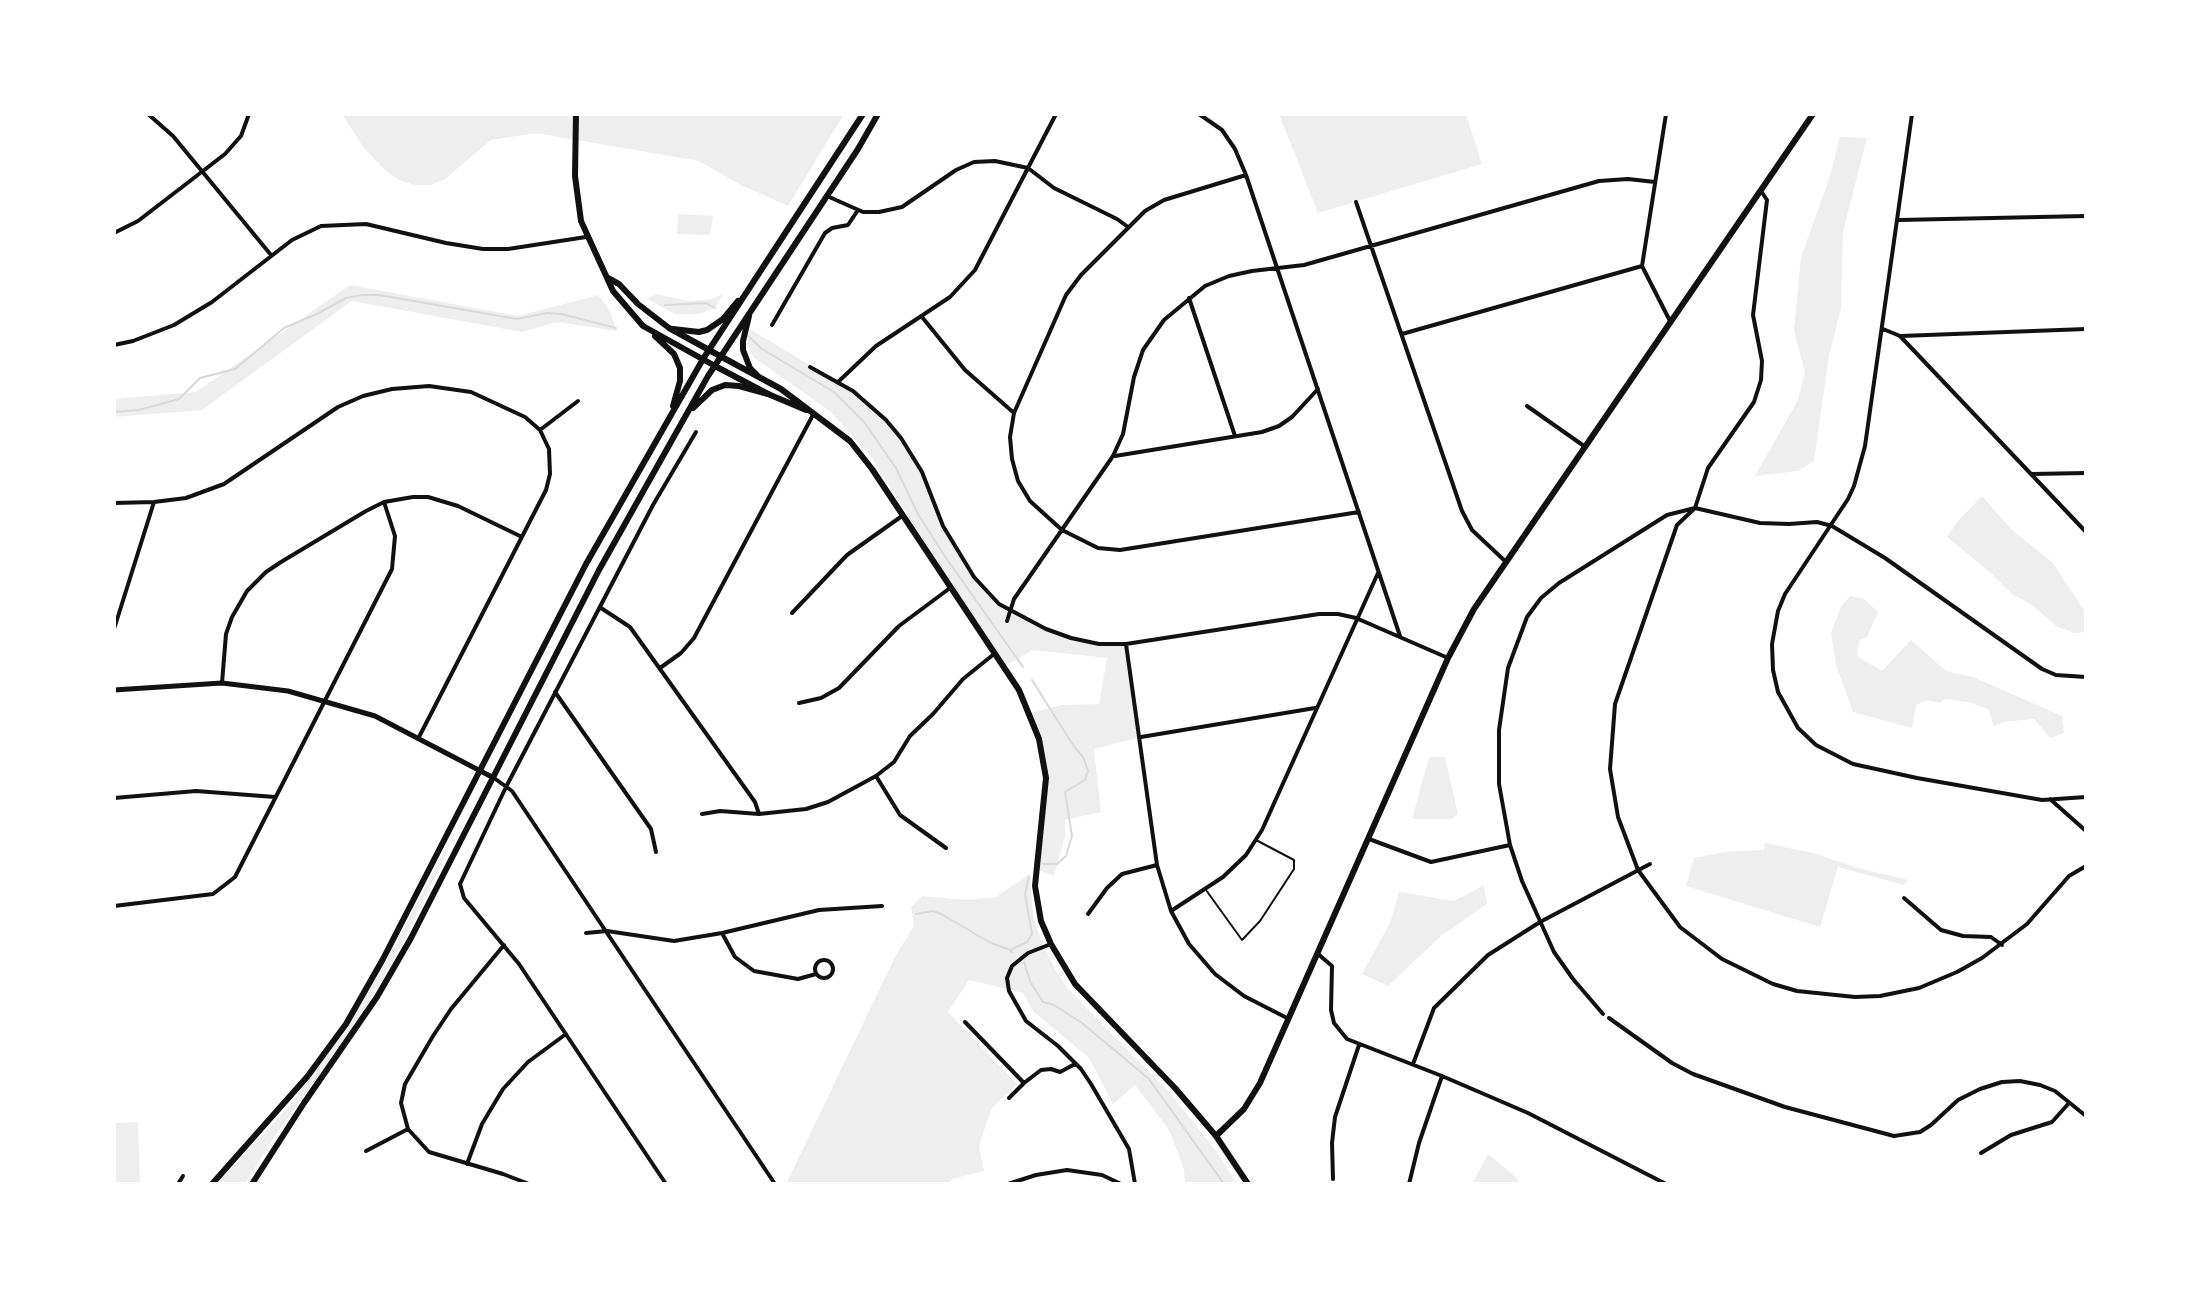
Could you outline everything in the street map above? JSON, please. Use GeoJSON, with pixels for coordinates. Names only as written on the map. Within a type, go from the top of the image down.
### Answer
{"type":"FeatureCollection","features":[{"type":"Feature","properties":{"kind":"main road"},"geometry":{"type":"LineString","coordinates":[[576,114],[577,203],[586,237],[624,305],[674,354],[680,368],[674,403],[659,435]]}},
{"type":"Feature","properties":{"kind":"main road"},"geometry":{"type":"LineString","coordinates":[[212,1184],[307,1077],[346,1024],[383,959],[586,564],[659,435],[709,349],[863,114]]}},
{"type":"Feature","properties":{"kind":"main road"},"geometry":{"type":"LineString","coordinates":[[252,1184],[377,997],[411,938],[599,570],[720,356],[878,114]]}},
{"type":"Feature","properties":{"kind":"main road"},"geometry":{"type":"LineString","coordinates":[[1216,1136],[1244,1109],[1260,1083],[1448,658],[1474,609],[1813,114]]}},
{"type":"Feature","properties":{"kind":"main road"},"geometry":{"type":"LineString","coordinates":[[608,278],[669,328],[757,375],[850,441],[1019,690],[1030,713],[1043,760],[1046,794],[1035,886],[1041,921],[1062,967],[1175,1088],[1216,1136],[1248,1184]]}},
{"type":"Feature","properties":{"kind":"main road"},"geometry":{"type":"LineString","coordinates":[[669,328],[699,332],[715,326],[749,290]]}},
{"type":"Feature","properties":{"kind":"main road"},"geometry":{"type":"LineString","coordinates":[[751,309],[743,350],[750,368],[757,375]]}},
{"type":"Feature","properties":{"kind":"main road"},"geometry":{"type":"LineString","coordinates":[[643,326],[768,394],[814,413]]}},
{"type":"Feature","properties":{"kind":"main road"},"geometry":{"type":"LineString","coordinates":[[686,415],[719,387],[732,385],[768,394]]}},
{"type":"Feature","properties":{"kind":"street"},"geometry":{"type":"LineString","coordinates":[[148,114],[173,136],[204,171],[271,255]]}},
{"type":"Feature","properties":{"kind":"street"},"geometry":{"type":"LineString","coordinates":[[114,233],[138,221],[225,154],[241,136],[249,114]]}},
{"type":"Feature","properties":{"kind":"street"},"geometry":{"type":"LineString","coordinates":[[838,382],[876,346],[950,297],[975,270],[1056,114]]}},
{"type":"Feature","properties":{"kind":"street"},"geometry":{"type":"LineString","coordinates":[[1199,114],[1222,130],[1235,149],[1246,175],[1401,637]]}},
{"type":"Feature","properties":{"kind":"street"},"geometry":{"type":"LineString","coordinates":[[1666,114],[1642,266],[1670,321]]}},
{"type":"Feature","properties":{"kind":"street"},"geometry":{"type":"LineString","coordinates":[[1912,114],[1863,456],[1854,486],[1832,526],[1785,594],[1773,632],[1773,670],[1777,687],[1798,728],[1816,745],[1853,764],[1917,778],[2050,799],[2086,797]]}},
{"type":"Feature","properties":{"kind":"street"},"geometry":{"type":"LineString","coordinates":[[827,196],[858,210],[879,212],[902,207],[956,170],[974,162],[995,161],[1028,168],[1071,198],[1128,227]]}},
{"type":"Feature","properties":{"kind":"street"},"geometry":{"type":"LineString","coordinates":[[1246,175],[1164,200],[1145,211],[1081,275],[1066,295],[1014,413],[1010,437],[1018,481],[1030,501],[1062,530],[1098,548],[1120,550],[1359,512]]}},
{"type":"Feature","properties":{"kind":"street"},"geometry":{"type":"LineString","coordinates":[[1007,621],[1014,599],[1113,456],[1123,434],[1134,377],[1143,350],[1164,320],[1205,286],[1229,276],[1304,265],[1599,181],[1628,179],[1655,182]]}},
{"type":"Feature","properties":{"kind":"street"},"geometry":{"type":"LineString","coordinates":[[1760,191],[1767,200],[1753,315],[1762,361],[1761,380],[1754,402],[1708,468],[1695,508],[1677,525],[1615,704],[1610,769],[1624,835],[1638,870],[1668,915],[1698,942],[1752,975],[1797,991],[1855,997],[1880,996],[1919,988],[1957,972],[2002,945],[2027,924],[2069,876],[2086,866]]}},
{"type":"Feature","properties":{"kind":"street"},"geometry":{"type":"LineString","coordinates":[[1356,202],[1466,520],[1481,540],[1505,561]]}},
{"type":"Feature","properties":{"kind":"street"},"geometry":{"type":"LineString","coordinates":[[772,325],[825,233],[832,228],[848,225],[858,210]]}},
{"type":"Feature","properties":{"kind":"street"},"geometry":{"type":"LineString","coordinates":[[1899,220],[2086,216]]}},
{"type":"Feature","properties":{"kind":"street"},"geometry":{"type":"LineString","coordinates":[[114,345],[174,325],[212,302],[307,231],[342,224],[366,224],[483,249],[508,249],[586,237]]}},
{"type":"Feature","properties":{"kind":"street"},"geometry":{"type":"LineString","coordinates":[[1402,334],[1642,266]]}},
{"type":"Feature","properties":{"kind":"street"},"geometry":{"type":"LineString","coordinates":[[1189,298],[1235,436]]}},
{"type":"Feature","properties":{"kind":"street"},"geometry":{"type":"LineString","coordinates":[[922,317],[965,370],[1014,413]]}},
{"type":"Feature","properties":{"kind":"street"},"geometry":{"type":"LineString","coordinates":[[1883,329],[1900,336],[2086,532]]}},
{"type":"Feature","properties":{"kind":"street"},"geometry":{"type":"LineString","coordinates":[[1900,336],[2086,329]]}},
{"type":"Feature","properties":{"kind":"street"},"geometry":{"type":"LineString","coordinates":[[810,367],[838,382],[871,406],[901,438],[922,472],[943,526],[960,557],[994,600],[1071,638],[1099,644],[1126,644],[1319,614],[1338,614],[1356,618],[1448,658]]}},
{"type":"Feature","properties":{"kind":"street"},"geometry":{"type":"LineString","coordinates":[[114,503],[186,498],[224,484],[338,407],[363,396],[392,389],[429,386],[471,392],[525,417],[540,430],[549,449],[550,474],[546,490],[419,737]]}},
{"type":"Feature","properties":{"kind":"street"},"geometry":{"type":"LineString","coordinates":[[1113,456],[1262,432],[1292,417],[1318,389]]}},
{"type":"Feature","properties":{"kind":"street"},"geometry":{"type":"LineString","coordinates":[[540,430],[578,401]]}},
{"type":"Feature","properties":{"kind":"street"},"geometry":{"type":"LineString","coordinates":[[1527,406],[1584,446]]}},
{"type":"Feature","properties":{"kind":"street"},"geometry":{"type":"LineString","coordinates":[[660,668],[681,653],[694,638],[814,413]]}},
{"type":"Feature","properties":{"kind":"street"},"geometry":{"type":"LineString","coordinates":[[666,1184],[504,945],[464,898],[460,884],[555,692],[653,505],[696,432]]}},
{"type":"Feature","properties":{"kind":"street"},"geometry":{"type":"LineString","coordinates":[[2031,474],[2086,473]]}},
{"type":"Feature","properties":{"kind":"street"},"geometry":{"type":"LineString","coordinates":[[222,683],[226,634],[247,591],[281,562],[384,502],[413,497],[443,500],[522,537]]}},
{"type":"Feature","properties":{"kind":"street"},"geometry":{"type":"LineString","coordinates":[[114,629],[154,502]]}},
{"type":"Feature","properties":{"kind":"street"},"geometry":{"type":"LineString","coordinates":[[114,906],[203,896],[225,887],[235,877],[392,569],[395,536],[384,502]]}},
{"type":"Feature","properties":{"kind":"street"},"geometry":{"type":"LineString","coordinates":[[1603,1014],[1554,952],[1540,922],[1510,845],[1499,784],[1499,730],[1508,668],[1527,617],[1541,598],[1559,583],[1667,515],[1695,508],[1760,523],[1817,522],[1832,526],[1885,558],[2042,669],[2056,675],[2086,677]]}},
{"type":"Feature","properties":{"kind":"street"},"geometry":{"type":"LineString","coordinates":[[792,613],[847,555],[902,516]]}},
{"type":"Feature","properties":{"kind":"street"},"geometry":{"type":"LineString","coordinates":[[1171,911],[1223,877],[1246,855],[1379,571]]}},
{"type":"Feature","properties":{"kind":"street"},"geometry":{"type":"LineString","coordinates":[[799,703],[821,698],[839,688],[899,626],[950,588]]}},
{"type":"Feature","properties":{"kind":"street"},"geometry":{"type":"LineString","coordinates":[[601,608],[630,627],[755,802],[759,814]]}},
{"type":"Feature","properties":{"kind":"street"},"geometry":{"type":"LineString","coordinates":[[1126,644],[1157,865],[1171,911],[1189,944],[1215,974],[1244,996],[1288,1019]]}},
{"type":"Feature","properties":{"kind":"street"},"geometry":{"type":"LineString","coordinates":[[702,814],[720,811],[759,814],[817,807],[876,776],[894,762],[910,736],[963,679],[994,654]]}},
{"type":"Feature","properties":{"kind":"street"},"geometry":{"type":"LineString","coordinates":[[114,690],[222,683],[265,686],[327,700],[375,716],[419,737],[479,768],[512,791],[775,1184]]}},
{"type":"Feature","properties":{"kind":"street"},"geometry":{"type":"LineString","coordinates":[[555,692],[651,829],[656,852]]}},
{"type":"Feature","properties":{"kind":"street"},"geometry":{"type":"LineString","coordinates":[[1141,737],[1315,708]]}},
{"type":"Feature","properties":{"kind":"street"},"geometry":{"type":"LineString","coordinates":[[876,776],[900,815],[946,848]]}},
{"type":"Feature","properties":{"kind":"street"},"geometry":{"type":"LineString","coordinates":[[114,798],[196,791],[276,797]]}},
{"type":"Feature","properties":{"kind":"street"},"geometry":{"type":"LineString","coordinates":[[2050,799],[2086,831]]}},
{"type":"Feature","properties":{"kind":"street"},"geometry":{"type":"LineString","coordinates":[[1369,839],[1431,862],[1510,845]]}},
{"type":"Feature","properties":{"kind":"street"},"geometry":{"type":"LineString","coordinates":[[1413,1065],[1434,1008],[1488,955],[1540,922],[1650,864]]}},
{"type":"Feature","properties":{"kind":"street"},"geometry":{"type":"LineString","coordinates":[[1088,914],[1122,874],[1157,865]]}},
{"type":"Feature","properties":{"kind":"street"},"geometry":{"type":"LineString","coordinates":[[1904,898],[1941,930],[1963,936],[1991,937],[2002,945]]}},
{"type":"Feature","properties":{"kind":"street"},"geometry":{"type":"LineString","coordinates":[[586,933],[607,931],[674,941],[819,910],[882,906]]}},
{"type":"Feature","properties":{"kind":"street"},"geometry":{"type":"LineString","coordinates":[[722,933],[735,957],[754,971],[798,979],[816,974]]}},
{"type":"Feature","properties":{"kind":"street"},"geometry":{"type":"LineString","coordinates":[[1051,944],[1028,953],[1012,966],[1007,978],[1009,991],[1026,1021],[1075,1064],[1091,1084],[1126,1142],[1133,1158],[1135,1184]]}},
{"type":"Feature","properties":{"kind":"street"},"geometry":{"type":"LineString","coordinates":[[504,945],[451,1009],[405,1084],[401,1103],[408,1129],[429,1152],[529,1184]]}},
{"type":"Feature","properties":{"kind":"street"},"geometry":{"type":"LineString","coordinates":[[1318,954],[1332,966],[1331,1010],[1334,1023],[1347,1039],[1528,1113],[1666,1184]]}},
{"type":"Feature","properties":{"kind":"street"},"geometry":{"type":"LineString","coordinates":[[827,961],[831,965],[831,973],[827,977],[821,978],[816,974],[818,962],[827,961]]}},
{"type":"Feature","properties":{"kind":"street"},"geometry":{"type":"LineString","coordinates":[[1609,1018],[1672,1063],[1693,1074],[1785,1107],[1894,1136],[1920,1132],[1958,1100],[2002,1082],[2020,1081],[2055,1091],[2086,1116]]}},
{"type":"Feature","properties":{"kind":"street"},"geometry":{"type":"LineString","coordinates":[[965,1022],[1024,1083]]}},
{"type":"Feature","properties":{"kind":"street"},"geometry":{"type":"LineString","coordinates":[[467,1164],[482,1124],[503,1089],[528,1062],[566,1034]]}},
{"type":"Feature","properties":{"kind":"street"},"geometry":{"type":"LineString","coordinates":[[1333,1179],[1335,1117],[1359,1045]]}},
{"type":"Feature","properties":{"kind":"street"},"geometry":{"type":"LineString","coordinates":[[1009,1098],[1041,1070],[1060,1072],[1075,1064]]}},
{"type":"Feature","properties":{"kind":"street"},"geometry":{"type":"LineString","coordinates":[[1409,1184],[1419,1143],[1442,1076]]}},
{"type":"Feature","properties":{"kind":"street"},"geometry":{"type":"LineString","coordinates":[[1981,1153],[2011,1135],[2052,1122],[2069,1103]]}},
{"type":"Feature","properties":{"kind":"street"},"geometry":{"type":"LineString","coordinates":[[366,1151],[408,1129]]}},
{"type":"Feature","properties":{"kind":"street"},"geometry":{"type":"LineString","coordinates":[[1008,1184],[1067,1170],[1102,1175],[1121,1184]]}},
{"type":"Feature","properties":{"kind":"street"},"geometry":{"type":"LineString","coordinates":[[178,1184],[183,1176]]}},
{"type":"Feature","properties":{"kind":"lane"},"geometry":{"type":"LineString","coordinates":[[1205,889],[1242,940],[1260,921],[1294,869],[1294,860],[1255,840]]}},
{"type":"Feature","properties":{"kind":"shaded area"},"geometry":{"type":"Polygon","coordinates":[[[342,114],[844,114],[788,206],[741,185],[699,161],[536,133],[491,140],[445,179],[431,185],[414,185],[397,179],[385,170],[363,147],[342,114]]]}},
{"type":"Feature","properties":{"kind":"shaded area"},"geometry":{"type":"Polygon","coordinates":[[[1279,114],[1466,114],[1482,164],[1318,213],[1279,114]]]}},
{"type":"Feature","properties":{"kind":"shaded area"},"geometry":{"type":"Polygon","coordinates":[[[1840,137],[1867,138],[1843,232],[1841,308],[1829,356],[1814,461],[1798,471],[1755,476],[1797,402],[1805,374],[1794,330],[1801,257],[1829,179],[1840,137]]]}},
{"type":"Feature","properties":{"kind":"shaded area"},"geometry":{"type":"Polygon","coordinates":[[[678,214],[713,216],[710,235],[677,234],[678,214]]]}},
{"type":"Feature","properties":{"kind":"shaded area"},"geometry":{"type":"Polygon","coordinates":[[[350,285],[518,316],[598,295],[609,309],[617,331],[557,322],[522,332],[352,301],[202,410],[114,417],[114,399],[196,392],[350,285]]]}},
{"type":"Feature","properties":{"kind":"shaded area"},"geometry":{"type":"Polygon","coordinates":[[[655,294],[690,301],[711,299],[723,294],[715,308],[699,314],[675,314],[647,299],[655,294]]]}},
{"type":"Feature","properties":{"kind":"shaded area"},"geometry":{"type":"Polygon","coordinates":[[[750,329],[853,391],[886,420],[922,472],[943,526],[960,557],[994,600],[1046,629],[1071,638],[1099,644],[1126,644],[1141,737],[1094,749],[1101,812],[1065,820],[1065,836],[1054,876],[1036,869],[1046,778],[1030,713],[1062,705],[1099,704],[1107,658],[1033,650],[1003,667],[872,458],[831,412],[753,357],[747,345],[750,329]]]}},
{"type":"Feature","properties":{"kind":"shaded area"},"geometry":{"type":"Polygon","coordinates":[[[1982,496],[2011,529],[2052,562],[2086,613],[2086,632],[2074,633],[2056,626],[2032,605],[2012,594],[1947,537],[1982,496]]]}},
{"type":"Feature","properties":{"kind":"shaded area"},"geometry":{"type":"Polygon","coordinates":[[[1850,596],[1864,599],[1878,612],[1867,637],[1859,640],[1857,656],[1882,671],[1911,640],[1946,671],[1973,677],[2062,716],[2064,733],[2050,738],[2034,719],[1994,726],[1988,709],[1944,699],[1940,703],[1927,700],[1916,705],[1912,728],[1853,712],[1836,665],[1831,633],[1841,607],[1850,596]]]}},
{"type":"Feature","properties":{"kind":"shaded area"},"geometry":{"type":"Polygon","coordinates":[[[1429,757],[1445,757],[1458,814],[1452,819],[1412,819],[1429,757]]]}},
{"type":"Feature","properties":{"kind":"shaded area"},"geometry":{"type":"Polygon","coordinates":[[[456,829],[395,957],[350,1032],[274,1137],[245,1184],[217,1184],[289,1106],[340,1037],[388,958],[456,829]]]}},
{"type":"Feature","properties":{"kind":"shaded area"},"geometry":{"type":"Polygon","coordinates":[[[1765,843],[1908,880],[1904,885],[1838,867],[1820,927],[1686,886],[1694,858],[1725,852],[1764,850],[1765,843]]]}},
{"type":"Feature","properties":{"kind":"shaded area"},"geometry":{"type":"Polygon","coordinates":[[[1030,874],[1033,915],[1056,971],[1069,990],[1170,1093],[1216,1151],[1237,1184],[1185,1184],[1184,1169],[1169,1130],[1135,1085],[1113,1104],[1089,1058],[1034,1012],[1023,993],[969,980],[948,1012],[1017,1084],[992,1108],[979,1145],[984,1171],[952,1179],[947,1184],[786,1184],[896,955],[914,926],[911,907],[922,896],[968,900],[996,897],[1030,874]]]}},
{"type":"Feature","properties":{"kind":"shaded area"},"geometry":{"type":"Polygon","coordinates":[[[1484,885],[1487,904],[1442,935],[1388,986],[1362,974],[1390,923],[1399,892],[1454,901],[1484,885]]]}},
{"type":"Feature","properties":{"kind":"shaded area"},"geometry":{"type":"Polygon","coordinates":[[[138,1122],[140,1184],[114,1184],[114,1123],[138,1122]]]}},
{"type":"Feature","properties":{"kind":"shaded area"},"geometry":{"type":"Polygon","coordinates":[[[1488,1154],[1519,1180],[1518,1184],[1472,1184],[1488,1154]]]}},
{"type":"Feature","properties":{"kind":"waterway"},"geometry":{"type":"LineString","coordinates":[[114,412],[139,410],[179,399],[200,378],[235,369],[284,328],[346,298],[363,295],[379,295],[517,319],[547,313],[561,314],[616,328]]}},
{"type":"Feature","properties":{"kind":"waterway"},"geometry":{"type":"LineString","coordinates":[[665,305],[706,303],[715,308]]}},
{"type":"Feature","properties":{"kind":"waterway"},"geometry":{"type":"LineString","coordinates":[[748,336],[762,349],[834,392],[864,422],[896,468],[918,514],[944,555],[1023,667]]}},
{"type":"Feature","properties":{"kind":"waterway"},"geometry":{"type":"LineString","coordinates":[[1032,680],[1083,757],[1088,771],[1085,780],[1065,792],[1072,836],[1066,856],[1057,864],[1043,864]]}},
{"type":"Feature","properties":{"kind":"waterway"},"geometry":{"type":"LineString","coordinates":[[1012,952],[1010,950],[1027,942],[1032,934],[1025,894],[1029,877]]}},
{"type":"Feature","properties":{"kind":"waterway"},"geometry":{"type":"LineString","coordinates":[[916,914],[933,911],[941,914],[991,943],[1010,950]]}},
{"type":"Feature","properties":{"kind":"waterway"},"geometry":{"type":"LineString","coordinates":[[1024,962],[1030,981],[1043,1002],[1054,1005],[1082,1023],[1149,1079],[1224,1184]]}}]}
